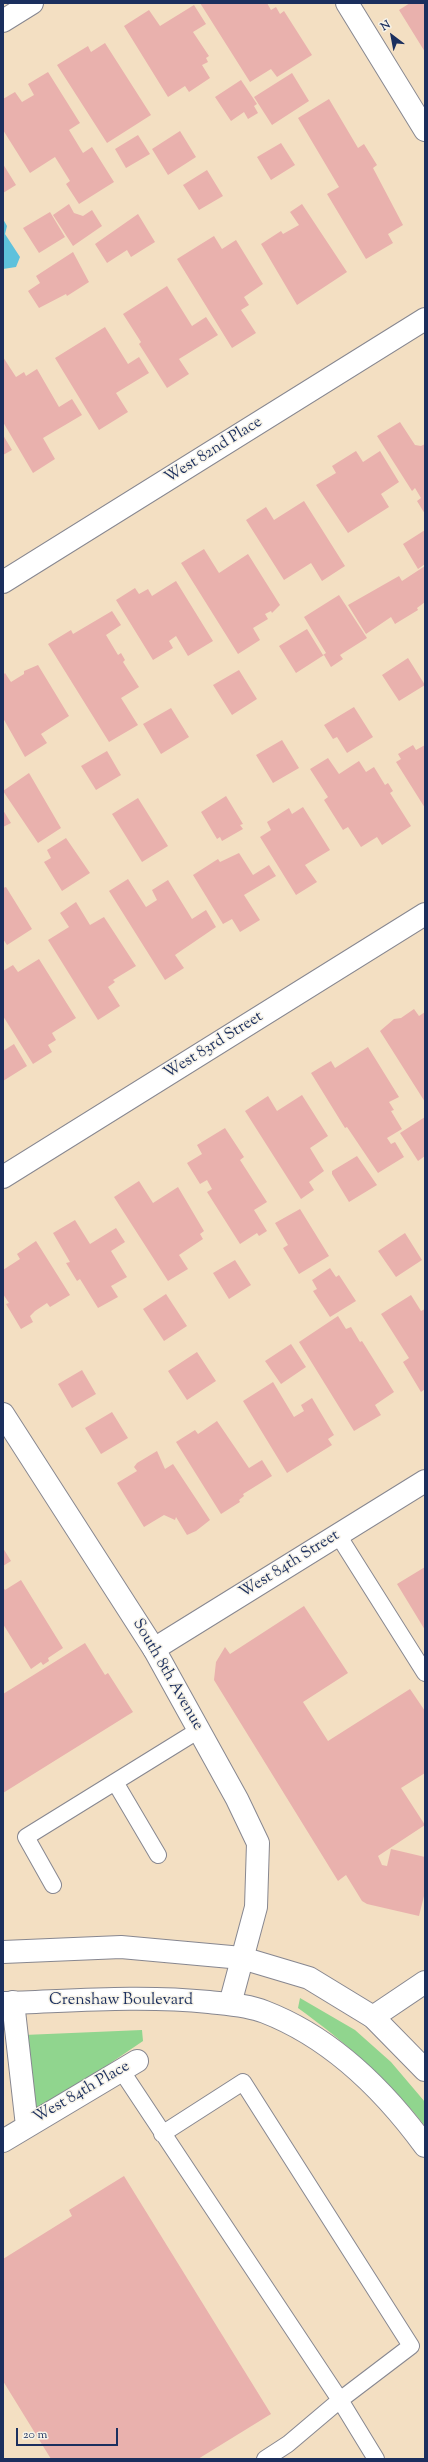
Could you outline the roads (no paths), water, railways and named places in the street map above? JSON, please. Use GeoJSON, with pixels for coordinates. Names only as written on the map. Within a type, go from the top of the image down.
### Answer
{"type":"FeatureCollection","features":[{"type":"Feature","properties":{"kind":"street"},"geometry":{"type":"LineString","coordinates":[[3,21],[32,3]]}},
{"type":"Feature","properties":{"kind":"street"},"geometry":{"type":"LineString","coordinates":[[347,3],[425,130]]}},
{"type":"Feature","properties":{"kind":"street","name":"West 82nd Place"},"geometry":{"type":"LineString","coordinates":[[3,582],[425,320]]}},
{"type":"Feature","properties":{"kind":"street","name":"West 83rd Street"},"geometry":{"type":"LineString","coordinates":[[3,1177],[425,914]]}},
{"type":"Feature","properties":{"kind":"street","name":"South 8th Avenue"},"geometry":{"type":"LineString","coordinates":[[3,1414],[154,1649],[199,1730],[258,1843],[256,1907],[230,2004]]}},
{"type":"Feature","properties":{"kind":"street","name":"West 84th Street"},"geometry":{"type":"LineString","coordinates":[[154,1649],[425,1481]]}},
{"type":"Feature","properties":{"kind":"street"},"geometry":{"type":"LineString","coordinates":[[3,1952],[121,1947],[242,1958],[309,1978],[373,2017],[425,2070]]}},
{"type":"Feature","properties":{"kind":"street"},"geometry":{"type":"LineString","coordinates":[[373,2017],[425,1982]]}},
{"type":"Feature","properties":{"kind":"street","name":"Crenshaw Boulevard"},"geometry":{"type":"LineString","coordinates":[[8,2003],[143,1998],[230,2004],[264,2012],[299,2028],[332,2048],[366,2078],[404,2117],[425,2146]]}},
{"type":"Feature","properties":{"kind":"street","name":"West 84th Place"},"geometry":{"type":"LineString","coordinates":[[8,2003],[27,2126]]}},
{"type":"Feature","properties":{"kind":"street","name":"West 84th Place"},"geometry":{"type":"LineString","coordinates":[[3,2141],[129,2066]]}},
{"type":"Feature","properties":{"kind":"lane"},"geometry":{"type":"LineString","coordinates":[[338,1535],[425,1673]]}},
{"type":"Feature","properties":{"kind":"lane"},"geometry":{"type":"LineString","coordinates":[[53,1885],[26,1837],[199,1730]]}},
{"type":"Feature","properties":{"kind":"lane"},"geometry":{"type":"LineString","coordinates":[[114,1782],[158,1855]]}},
{"type":"Feature","properties":{"kind":"lane"},"geometry":{"type":"LineString","coordinates":[[129,2066],[162,2134],[340,2400],[376,2459]]}},
{"type":"Feature","properties":{"kind":"lane"},"geometry":{"type":"LineString","coordinates":[[162,2134],[244,2082],[411,2346],[340,2400],[288,2444],[265,2459]]}},
{"type":"Feature","properties":{"kind":"water"},"geometry":{"type":"Polygon","coordinates":[[[3,219],[7,226],[5,234],[20,257],[16,267],[3,269],[3,219]]]}}]}
